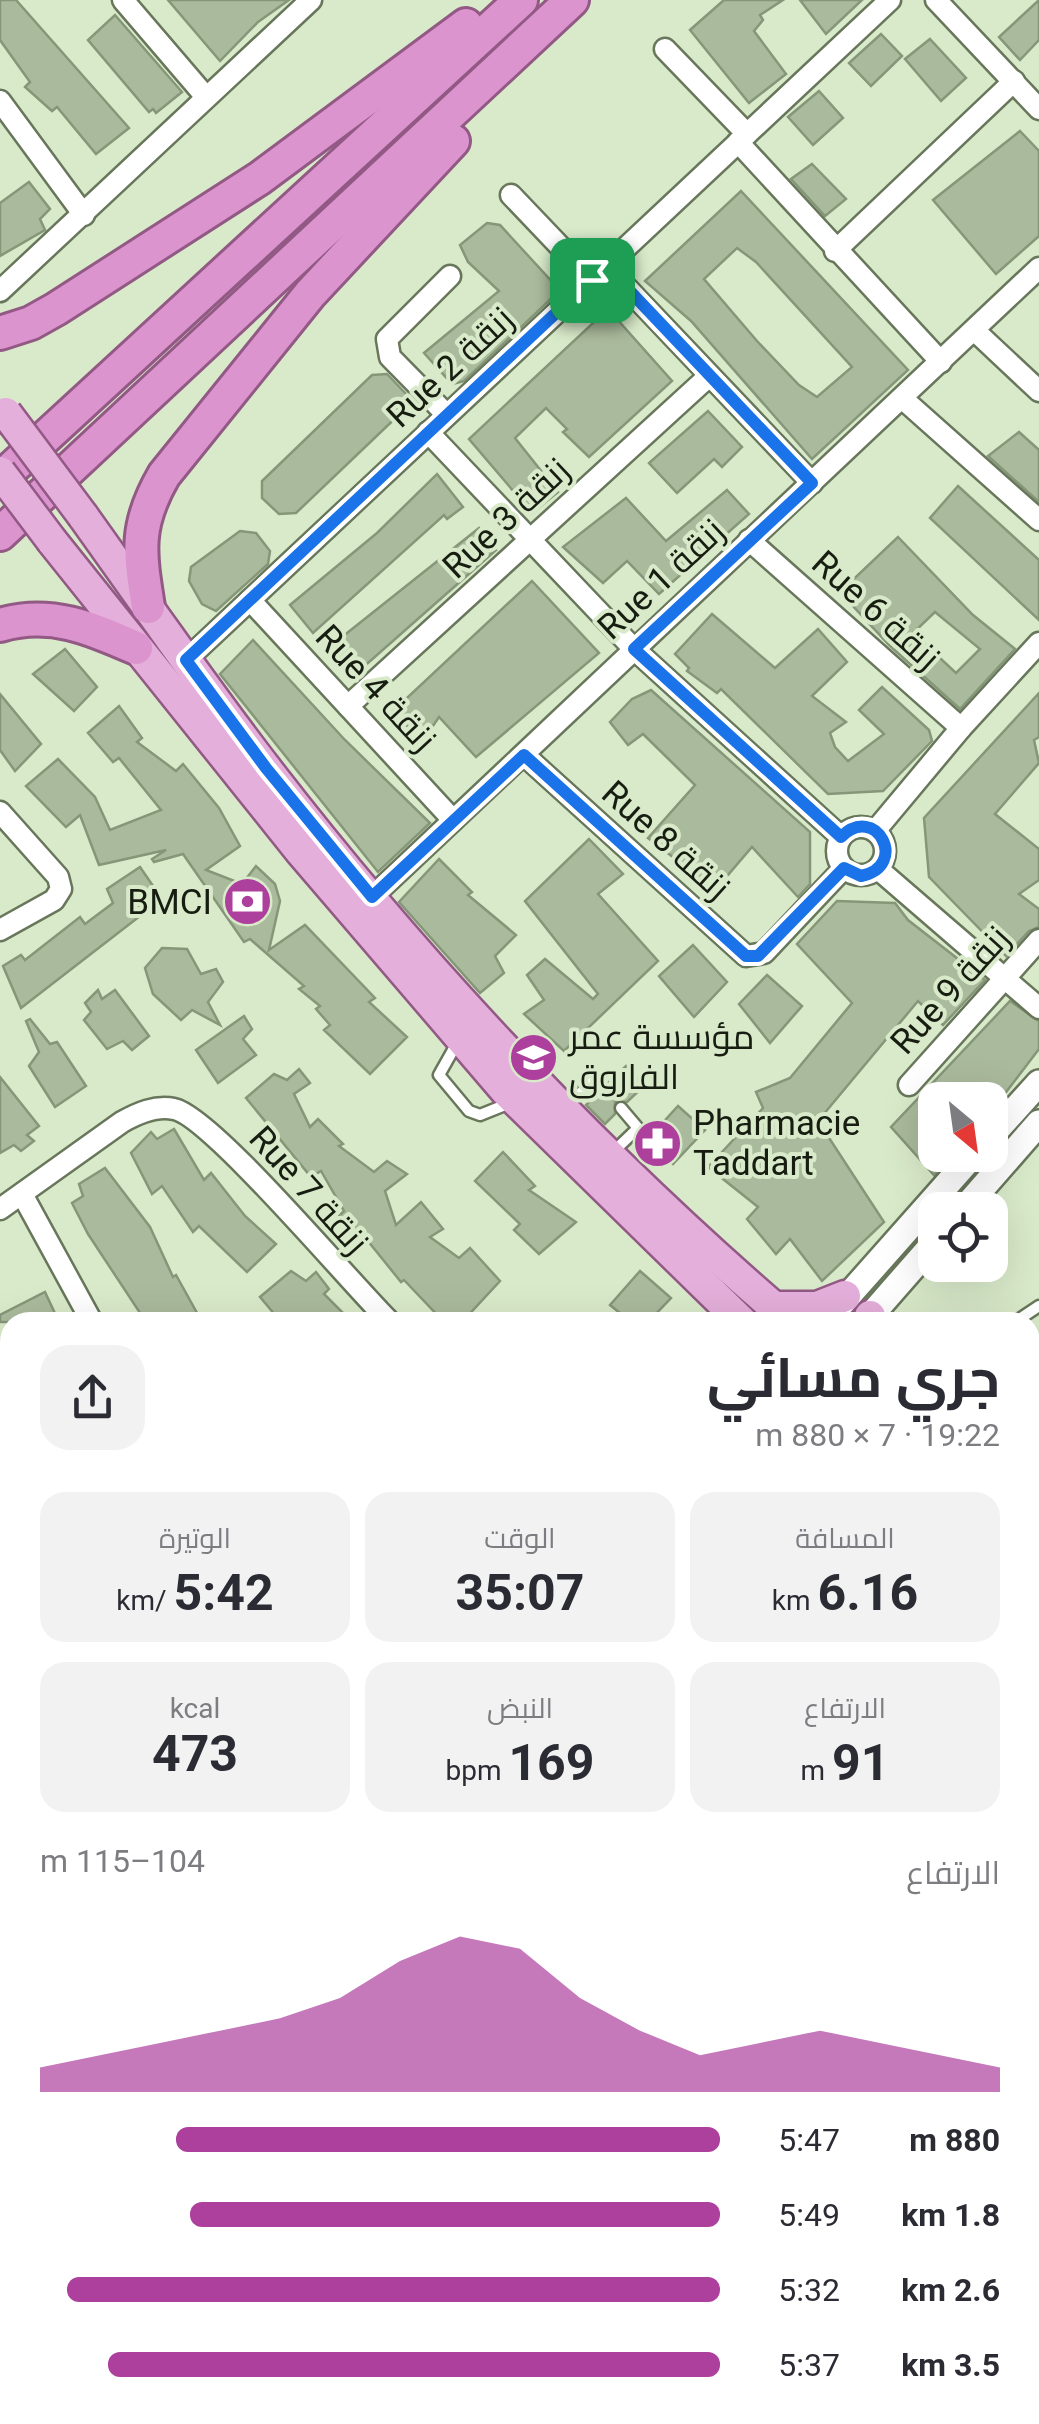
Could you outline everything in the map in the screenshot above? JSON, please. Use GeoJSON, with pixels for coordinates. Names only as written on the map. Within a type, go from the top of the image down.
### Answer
{"type":"FeatureCollection","features":[{"type":"Feature","properties":{"kind":"highway"},"geometry":{"type":"LineString","coordinates":[[0,333],[44,316],[260,178],[500,0]]}},
{"type":"Feature","properties":{"kind":"highway"},"geometry":{"type":"LineString","coordinates":[[0,476],[521,0]]}},
{"type":"Feature","properties":{"kind":"highway"},"geometry":{"type":"LineString","coordinates":[[0,534],[568,3]]}},
{"type":"Feature","properties":{"kind":"highway"},"geometry":{"type":"LineString","coordinates":[[148,606],[140,533],[146,506],[164,474],[310,294],[382,213],[510,83],[568,3]]}},
{"type":"Feature","properties":{"kind":"highway"},"geometry":{"type":"LineString","coordinates":[[0,625],[41,618],[69,621],[136,648]]}},
{"type":"Feature","properties":{"kind":"main road"},"geometry":{"type":"LineString","coordinates":[[3,409],[266,768],[372,897],[565,1108],[780,1312]]}},
{"type":"Feature","properties":{"kind":"main road"},"geometry":{"type":"LineString","coordinates":[[0,476],[323,878],[460,1038],[516,1100],[732,1312]]}},
{"type":"Feature","properties":{"kind":"main road"},"geometry":{"type":"LineString","coordinates":[[792,1312],[845,1296]]}},
{"type":"Feature","properties":{"kind":"street"},"geometry":{"type":"LineString","coordinates":[[123,0],[206,97]]}},
{"type":"Feature","properties":{"kind":"street"},"geometry":{"type":"LineString","coordinates":[[0,292],[310,0]]}},
{"type":"Feature","properties":{"kind":"street","name":"Rue 2 زنقة"},"geometry":{"type":"LineString","coordinates":[[186,660],[890,0]]}},
{"type":"Feature","properties":{"kind":"street"},"geometry":{"type":"LineString","coordinates":[[936,0],[1039,109]]}},
{"type":"Feature","properties":{"kind":"street"},"geometry":{"type":"LineString","coordinates":[[664,49],[835,250],[941,362]]}},
{"type":"Feature","properties":{"kind":"street"},"geometry":{"type":"LineString","coordinates":[[835,250],[1014,81]]}},
{"type":"Feature","properties":{"kind":"street"},"geometry":{"type":"LineString","coordinates":[[0,102],[84,215]]}},
{"type":"Feature","properties":{"kind":"street"},"geometry":{"type":"LineString","coordinates":[[511,195],[708,377],[812,483]]}},
{"type":"Feature","properties":{"kind":"street","name":"Rue 1 زنقة"},"geometry":{"type":"LineString","coordinates":[[372,897],[1039,268]]}},
{"type":"Feature","properties":{"kind":"street"},"geometry":{"type":"LineString","coordinates":[[446,414],[390,357],[385,346],[387,339],[450,276]]}},
{"type":"Feature","properties":{"kind":"street"},"geometry":{"type":"LineString","coordinates":[[974,330],[1039,392]]}},
{"type":"Feature","properties":{"kind":"street","name":"Rue 3 زنقة"},"geometry":{"type":"LineString","coordinates":[[348,706],[708,377]]}},
{"type":"Feature","properties":{"kind":"street"},"geometry":{"type":"LineString","coordinates":[[904,398],[1039,520]]}},
{"type":"Feature","properties":{"kind":"street"},"geometry":{"type":"LineString","coordinates":[[428,432],[634,649],[841,837]]}},
{"type":"Feature","properties":{"kind":"street","name":"Rue 6 زنقة"},"geometry":{"type":"LineString","coordinates":[[748,540],[961,728]]}},
{"type":"Feature","properties":{"kind":"street","name":"Rue 4 زنقة"},"geometry":{"type":"LineString","coordinates":[[250,600],[453,820]]}},
{"type":"Feature","properties":{"kind":"street"},"geometry":{"type":"LineString","coordinates":[[876,831],[961,728],[1039,644]]}},
{"type":"Feature","properties":{"kind":"street","name":"Rue 8 زنقة"},"geometry":{"type":"LineString","coordinates":[[524,755],[746,956],[758,956],[769,948],[844,868]]}},
{"type":"Feature","properties":{"kind":"street"},"geometry":{"type":"LineString","coordinates":[[0,812],[58,877],[61,888],[54,900],[0,930]]}},
{"type":"Feature","properties":{"kind":"street"},"geometry":{"type":"LineString","coordinates":[[857,827],[876,831],[886,849],[878,869],[861,876],[844,868],[836,853],[841,837],[857,827]]}},
{"type":"Feature","properties":{"kind":"street"},"geometry":{"type":"LineString","coordinates":[[878,869],[1039,1008]]}},
{"type":"Feature","properties":{"kind":"street","name":"Rue 9 زنقة"},"geometry":{"type":"LineString","coordinates":[[909,1084],[1039,940]]}},
{"type":"Feature","properties":{"kind":"street"},"geometry":{"type":"LineString","coordinates":[[1008,1117],[1039,1083]]}},
{"type":"Feature","properties":{"kind":"street","name":"Rue 7 زنقة"},"geometry":{"type":"LineString","coordinates":[[22,1194],[143,1110],[175,1109],[218,1138],[381,1312]]}},
{"type":"Feature","properties":{"kind":"street"},"geometry":{"type":"LineString","coordinates":[[979,1192],[1039,1123]]}},
{"type":"Feature","properties":{"kind":"street"},"geometry":{"type":"LineString","coordinates":[[832,1312],[958,1172]]}},
{"type":"Feature","properties":{"kind":"street"},"geometry":{"type":"LineString","coordinates":[[0,1209],[22,1194],[87,1312]]}},
{"type":"Feature","properties":{"kind":"street"},"geometry":{"type":"LineString","coordinates":[[875,1312],[918,1262]]}},
{"type":"Feature","properties":{"kind":"lane"},"geometry":{"type":"LineString","coordinates":[[460,1038],[439,1075],[469,1111],[480,1115],[516,1100]]}},
{"type":"Feature","properties":{"kind":"lane"},"geometry":{"type":"LineString","coordinates":[[565,1108],[594,1080],[602,1089]]}},
{"type":"Feature","properties":{"kind":"lane"},"geometry":{"type":"LineString","coordinates":[[611,1154],[638,1128],[621,1108]]}},
{"type":"Feature","properties":{"kind":"building"},"geometry":{"type":"Polygon","coordinates":[[[0,0],[16,0],[129,128],[96,154],[57,107],[52,111],[25,87],[30,82],[0,40],[0,0]]]}},
{"type":"Feature","properties":{"kind":"building"},"geometry":{"type":"Polygon","coordinates":[[[168,0],[289,0],[258,22],[220,61],[168,0]]]}},
{"type":"Feature","properties":{"kind":"building"},"geometry":{"type":"Polygon","coordinates":[[[724,0],[783,0],[760,15],[763,20],[754,31],[786,74],[749,103],[690,30],[724,0]]]}},
{"type":"Feature","properties":{"kind":"building"},"geometry":{"type":"Polygon","coordinates":[[[800,0],[862,0],[826,34],[800,0]]]}},
{"type":"Feature","properties":{"kind":"building"},"geometry":{"type":"Polygon","coordinates":[[[1039,0],[1039,40],[1020,60],[999,37],[1039,0]]]}},
{"type":"Feature","properties":{"kind":"building"},"geometry":{"type":"Polygon","coordinates":[[[115,15],[182,92],[156,113],[153,109],[149,112],[88,40],[115,15]]]}},
{"type":"Feature","properties":{"kind":"building"},"geometry":{"type":"Polygon","coordinates":[[[881,34],[902,56],[871,86],[849,63],[881,34]]]}},
{"type":"Feature","properties":{"kind":"building"},"geometry":{"type":"Polygon","coordinates":[[[930,39],[966,78],[941,101],[905,59],[930,39]]]}},
{"type":"Feature","properties":{"kind":"building"},"geometry":{"type":"Polygon","coordinates":[[[819,91],[843,118],[813,145],[788,117],[819,91]]]}},
{"type":"Feature","properties":{"kind":"building"},"geometry":{"type":"Polygon","coordinates":[[[1020,131],[1039,151],[1039,236],[996,274],[933,200],[1020,131]]]}},
{"type":"Feature","properties":{"kind":"building"},"geometry":{"type":"Polygon","coordinates":[[[812,164],[846,199],[825,216],[791,179],[812,164]]]}},
{"type":"Feature","properties":{"kind":"building"},"geometry":{"type":"Polygon","coordinates":[[[29,182],[50,209],[40,219],[45,230],[0,256],[0,203],[29,182]]]}},
{"type":"Feature","properties":{"kind":"building"},"geometry":{"type":"Polygon","coordinates":[[[741,191],[908,370],[812,459],[691,321],[645,281],[741,191]],[[737,248],[704,279],[799,385],[817,397],[852,367],[756,262],[737,248]]]}},
{"type":"Feature","properties":{"kind":"building"},"geometry":{"type":"Polygon","coordinates":[[[487,223],[500,225],[555,285],[555,295],[464,381],[452,384],[424,353],[499,291],[468,262],[460,245],[487,223]]]}},
{"type":"Feature","properties":{"kind":"building"},"geometry":{"type":"Polygon","coordinates":[[[608,309],[672,381],[589,457],[563,432],[567,429],[546,408],[515,438],[558,492],[532,513],[469,439],[608,309]]]}},
{"type":"Feature","properties":{"kind":"building"},"geometry":{"type":"Polygon","coordinates":[[[387,374],[409,397],[406,408],[296,513],[279,514],[262,498],[262,481],[372,375],[387,374]]]}},
{"type":"Feature","properties":{"kind":"building"},"geometry":{"type":"Polygon","coordinates":[[[708,411],[742,447],[722,467],[714,459],[677,493],[649,463],[708,411]]]}},
{"type":"Feature","properties":{"kind":"building"},"geometry":{"type":"Polygon","coordinates":[[[1019,432],[1039,450],[1039,502],[988,456],[1019,432]]]}},
{"type":"Feature","properties":{"kind":"building"},"geometry":{"type":"Polygon","coordinates":[[[437,474],[463,507],[447,519],[444,515],[313,633],[290,605],[377,533],[437,474]]]}},
{"type":"Feature","properties":{"kind":"building"},"geometry":{"type":"Polygon","coordinates":[[[958,486],[1039,560],[1039,620],[930,518],[958,486]]]}},
{"type":"Feature","properties":{"kind":"building"},"geometry":{"type":"Polygon","coordinates":[[[727,490],[749,514],[659,594],[627,561],[603,583],[563,547],[626,498],[666,541],[727,490]]]}},
{"type":"Feature","properties":{"kind":"building"},"geometry":{"type":"Polygon","coordinates":[[[479,528],[496,550],[351,678],[327,649],[479,528]]]}},
{"type":"Feature","properties":{"kind":"building"},"geometry":{"type":"Polygon","coordinates":[[[240,531],[256,533],[270,551],[268,564],[216,611],[202,604],[189,581],[191,567],[240,531]]]}},
{"type":"Feature","properties":{"kind":"building"},"geometry":{"type":"Polygon","coordinates":[[[898,537],[973,615],[1015,649],[960,709],[890,646],[840,592],[898,537]],[[935,612],[913,633],[956,673],[980,649],[935,612]]]}},
{"type":"Feature","properties":{"kind":"building"},"geometry":{"type":"Polygon","coordinates":[[[532,581],[599,653],[476,757],[439,717],[422,742],[393,711],[532,581]]]}},
{"type":"Feature","properties":{"kind":"building"},"geometry":{"type":"Polygon","coordinates":[[[712,614],[775,668],[818,629],[847,662],[812,696],[846,722],[830,733],[835,747],[848,761],[884,734],[859,710],[882,687],[929,730],[932,741],[883,791],[828,794],[721,689],[717,693],[687,671],[689,668],[675,654],[712,614]]]}},
{"type":"Feature","properties":{"kind":"building"},"geometry":{"type":"Polygon","coordinates":[[[253,640],[345,740],[430,823],[378,872],[220,674],[253,640]]]}},
{"type":"Feature","properties":{"kind":"building"},"geometry":{"type":"Polygon","coordinates":[[[65,649],[97,687],[74,711],[33,674],[65,649]]]}},
{"type":"Feature","properties":{"kind":"building"},"geometry":{"type":"Polygon","coordinates":[[[651,690],[810,832],[810,884],[798,897],[752,847],[710,896],[682,864],[648,838],[695,785],[643,734],[628,745],[610,722],[632,699],[651,690]]]}},
{"type":"Feature","properties":{"kind":"building"},"geometry":{"type":"Polygon","coordinates":[[[1039,693],[1039,737],[1034,740],[1039,763],[995,814],[1039,849],[1039,880],[1019,894],[1039,909],[1039,927],[1029,931],[1006,956],[929,877],[924,818],[1039,693]]]}},
{"type":"Feature","properties":{"kind":"building"},"geometry":{"type":"Polygon","coordinates":[[[0,694],[41,744],[15,771],[0,750],[0,694]]]}},
{"type":"Feature","properties":{"kind":"building"},"geometry":{"type":"Polygon","coordinates":[[[119,706],[142,738],[137,742],[176,771],[183,764],[219,808],[240,846],[206,870],[242,884],[256,866],[275,884],[280,901],[269,950],[305,925],[375,998],[369,1002],[407,1037],[370,1074],[324,1030],[330,1025],[316,1009],[320,1006],[299,989],[304,986],[250,939],[244,942],[183,854],[154,862],[152,859],[166,850],[99,865],[80,815],[66,827],[26,786],[58,759],[95,797],[110,830],[161,810],[119,758],[113,762],[88,733],[119,706]]]}},
{"type":"Feature","properties":{"kind":"building"},"geometry":{"type":"Polygon","coordinates":[[[589,839],[623,874],[598,894],[658,961],[564,1051],[524,1014],[544,1000],[527,975],[545,959],[593,999],[598,994],[525,901],[589,839]]]}},
{"type":"Feature","properties":{"kind":"building"},"geometry":{"type":"Polygon","coordinates":[[[439,859],[472,892],[468,895],[516,935],[495,956],[504,973],[480,993],[399,902],[439,859]]]}},
{"type":"Feature","properties":{"kind":"building"},"geometry":{"type":"Polygon","coordinates":[[[140,867],[162,899],[21,1008],[3,966],[21,955],[25,960],[80,917],[85,924],[113,903],[107,889],[140,867]]]}},
{"type":"Feature","properties":{"kind":"building"},"geometry":{"type":"Polygon","coordinates":[[[837,901],[895,903],[908,920],[985,980],[943,1025],[918,1001],[818,1121],[884,1222],[822,1281],[790,1239],[776,1254],[747,1219],[758,1207],[708,1167],[763,1108],[756,1092],[790,1078],[852,1003],[797,944],[837,901]]]}},
{"type":"Feature","properties":{"kind":"building"},"geometry":{"type":"Polygon","coordinates":[[[693,945],[727,982],[694,1017],[659,976],[693,945]]]}},
{"type":"Feature","properties":{"kind":"building"},"geometry":{"type":"Polygon","coordinates":[[[162,948],[187,949],[201,974],[216,969],[223,982],[208,1002],[220,1025],[192,1010],[181,1020],[153,994],[145,968],[162,948]]]}},
{"type":"Feature","properties":{"kind":"building"},"geometry":{"type":"Polygon","coordinates":[[[767,975],[802,1006],[770,1043],[739,1004],[767,975]]]}},
{"type":"Feature","properties":{"kind":"building"},"geometry":{"type":"Polygon","coordinates":[[[98,990],[102,999],[115,990],[149,1036],[132,1050],[123,1041],[107,1049],[84,1020],[91,1012],[85,1003],[98,990]]]}},
{"type":"Feature","properties":{"kind":"building"},"geometry":{"type":"Polygon","coordinates":[[[1010,1001],[1039,1021],[1039,1049],[1008,1090],[1008,1082],[934,1082],[1010,1001]]]}},
{"type":"Feature","properties":{"kind":"building"},"geometry":{"type":"Polygon","coordinates":[[[244,1016],[252,1029],[243,1039],[256,1055],[218,1083],[196,1050],[244,1016]]]}},
{"type":"Feature","properties":{"kind":"building"},"geometry":{"type":"Polygon","coordinates":[[[30,1019],[50,1044],[57,1042],[86,1086],[55,1107],[29,1066],[39,1052],[26,1021],[30,1019]]]}},
{"type":"Feature","properties":{"kind":"building"},"geometry":{"type":"Polygon","coordinates":[[[626,1066],[644,1086],[627,1102],[615,1102],[615,1114],[605,1124],[586,1105],[596,1095],[608,1095],[608,1083],[626,1066]]]}},
{"type":"Feature","properties":{"kind":"building"},"geometry":{"type":"Polygon","coordinates":[[[299,1069],[310,1083],[294,1094],[310,1127],[318,1119],[343,1144],[339,1146],[374,1172],[387,1161],[407,1174],[385,1191],[396,1225],[421,1202],[443,1229],[430,1237],[459,1258],[470,1248],[500,1281],[471,1312],[434,1312],[404,1280],[401,1282],[359,1230],[352,1235],[339,1216],[344,1211],[321,1171],[311,1177],[246,1098],[274,1074],[287,1080],[299,1069]]]}},
{"type":"Feature","properties":{"kind":"building"},"geometry":{"type":"Polygon","coordinates":[[[0,1077],[39,1126],[27,1135],[34,1141],[21,1151],[14,1145],[0,1153],[0,1077]]]}},
{"type":"Feature","properties":{"kind":"building"},"geometry":{"type":"Polygon","coordinates":[[[918,1098],[918,1157],[891,1127],[918,1098]]]}},
{"type":"Feature","properties":{"kind":"building"},"geometry":{"type":"Polygon","coordinates":[[[678,1106],[705,1130],[673,1164],[647,1140],[678,1106]]]}},
{"type":"Feature","properties":{"kind":"building"},"geometry":{"type":"Polygon","coordinates":[[[174,1129],[204,1180],[211,1173],[245,1216],[276,1244],[247,1272],[199,1226],[193,1232],[162,1186],[152,1194],[131,1153],[151,1132],[157,1139],[174,1129]]]}},
{"type":"Feature","properties":{"kind":"building"},"geometry":{"type":"Polygon","coordinates":[[[503,1152],[535,1186],[529,1190],[576,1222],[539,1254],[514,1230],[520,1224],[475,1181],[503,1152]]]}},
{"type":"Feature","properties":{"kind":"building"},"geometry":{"type":"Polygon","coordinates":[[[105,1168],[150,1227],[173,1277],[176,1275],[196,1312],[139,1312],[72,1203],[83,1196],[79,1184],[105,1168]]]}},
{"type":"Feature","properties":{"kind":"building"},"geometry":{"type":"Polygon","coordinates":[[[291,1271],[306,1281],[316,1272],[329,1289],[324,1294],[342,1312],[273,1312],[260,1297],[291,1271]]]}},
{"type":"Feature","properties":{"kind":"building"},"geometry":{"type":"Polygon","coordinates":[[[640,1271],[671,1298],[658,1312],[619,1312],[610,1305],[640,1271]]]}},
{"type":"Feature","properties":{"kind":"building"},"geometry":{"type":"Polygon","coordinates":[[[45,1292],[54,1312],[6,1312],[45,1292]]]}},
{"type":"Feature","properties":{"kind":"place","name":"BMCI"},"geometry":{"type":"Point","coordinates":[247,902]}},
{"type":"Feature","properties":{"kind":"place","name":"مؤسسة عمر الفاروق"},"geometry":{"type":"Point","coordinates":[534,1057]}},
{"type":"Feature","properties":{"kind":"place","name":"Pharmacie Taddart"},"geometry":{"type":"Point","coordinates":[658,1143]}},
{"type":"Feature","properties":{"kind":"route"},"geometry":{"type":"LineString","coordinates":[[606,266],[812,483],[634,649],[841,837],[850,829],[863,826],[876,831],[884,842],[885,856],[878,869],[861,876],[844,868],[764,953],[752,958],[524,755],[372,897],[266,768],[186,660],[592,280],[606,266]]}}]}
